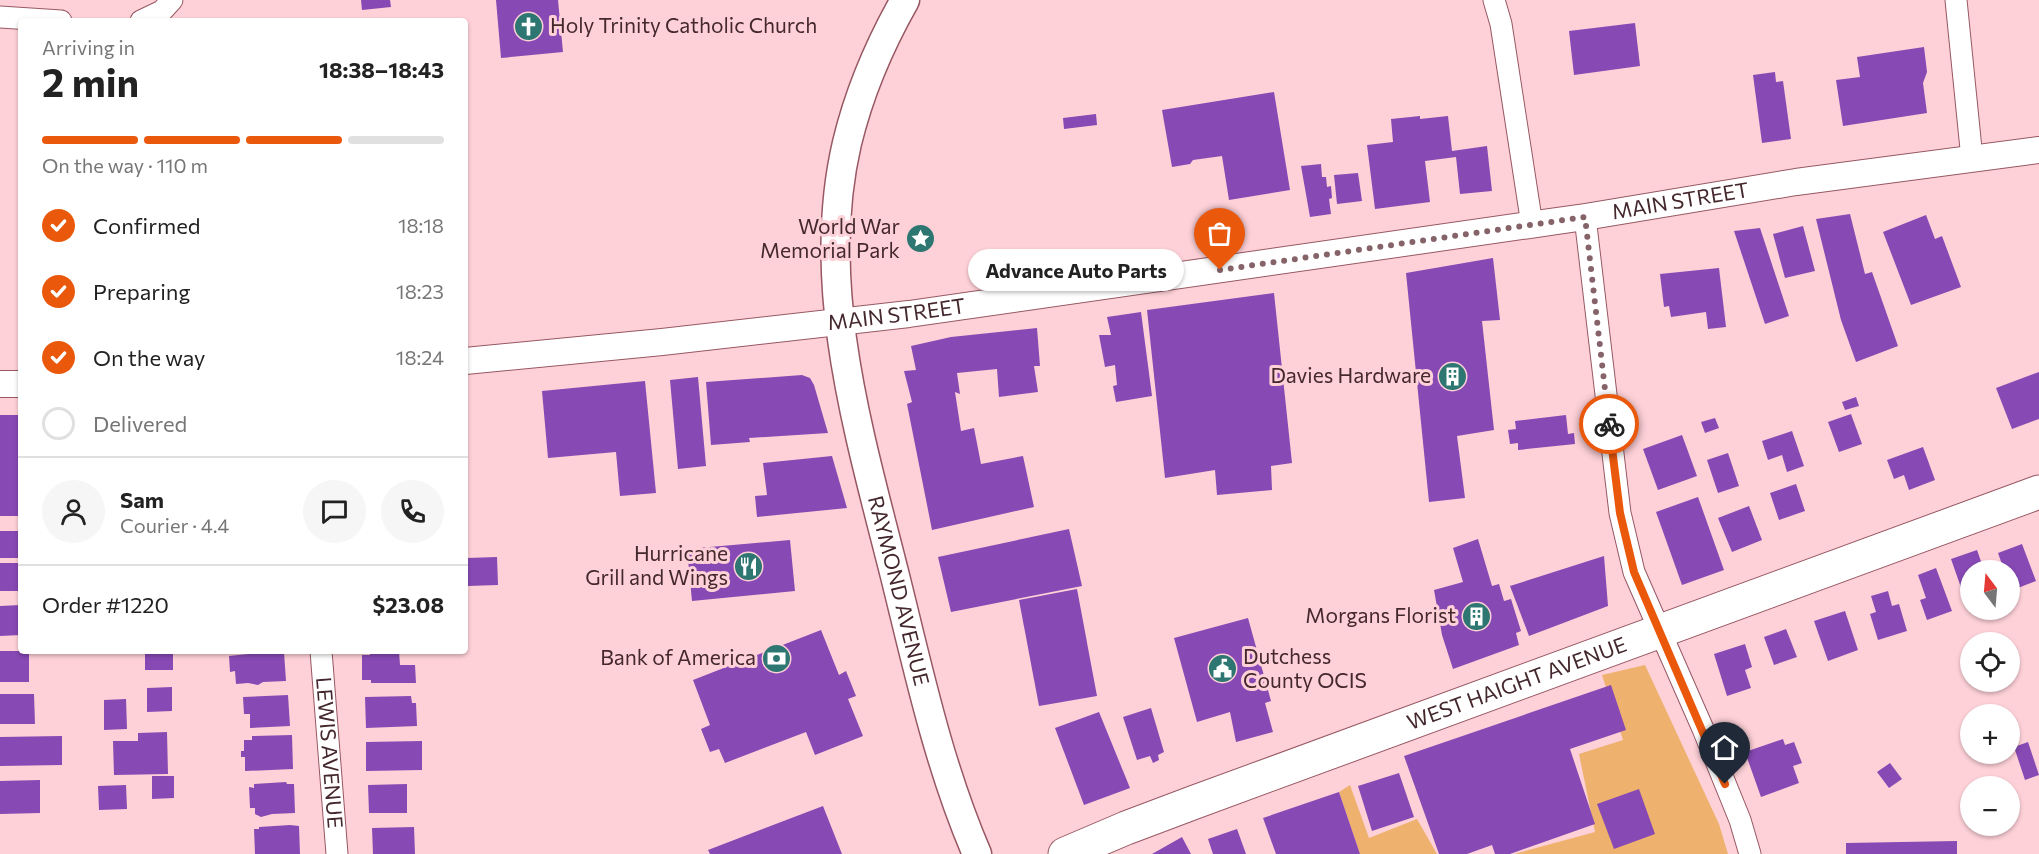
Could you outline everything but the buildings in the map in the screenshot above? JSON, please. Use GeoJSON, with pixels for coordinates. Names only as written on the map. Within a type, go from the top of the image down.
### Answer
{"type":"FeatureCollection","features":[{"type":"Feature","properties":{"kind":"highway","name":"WEST HAIGHT AVENUE"},"geometry":{"type":"LineString","coordinates":[[1065,854],[1166,813],[2039,492]]}},
{"type":"Feature","properties":{"kind":"main road","name":"RAYMOND AVENUE"},"geometry":{"type":"LineString","coordinates":[[905,0],[880,48],[865,85],[847,142],[836,222],[840,322],[845,358],[861,431],[922,688],[952,791],[977,854]]}},
{"type":"Feature","properties":{"kind":"street"},"geometry":{"type":"LineString","coordinates":[[147,18],[162,11],[172,0]]}},
{"type":"Feature","properties":{"kind":"street"},"geometry":{"type":"LineString","coordinates":[[1494,0],[1501,24],[1532,225]]}},
{"type":"Feature","properties":{"kind":"street"},"geometry":{"type":"LineString","coordinates":[[1956,0],[1972,159]]}},
{"type":"Feature","properties":{"kind":"street"},"geometry":{"type":"LineString","coordinates":[[0,17],[18,18]]}},
{"type":"Feature","properties":{"kind":"street","name":"MAIN STREET"},"geometry":{"type":"LineString","coordinates":[[468,361],[840,322],[1532,225],[1796,182],[2039,150]]}},
{"type":"Feature","properties":{"kind":"street"},"geometry":{"type":"LineString","coordinates":[[1585,217],[1620,513],[1634,572],[1711,749],[1740,820],[1750,854]]}},
{"type":"Feature","properties":{"kind":"street"},"geometry":{"type":"LineString","coordinates":[[0,384],[18,384]]}},
{"type":"Feature","properties":{"kind":"street","name":"LEWIS AVENUE"},"geometry":{"type":"LineString","coordinates":[[321,654],[337,854]]}},
{"type":"Feature","properties":{"kind":"shaded area"},"geometry":{"type":"Polygon","coordinates":[[[1645,665],[1719,824],[1728,854],[1514,854],[1595,832],[1579,754],[1623,740],[1602,675],[1645,665]]]}},
{"type":"Feature","properties":{"kind":"shaded area"},"geometry":{"type":"Polygon","coordinates":[[[1350,785],[1369,838],[1417,819],[1437,854],[1360,854],[1339,792],[1350,785]]]}},
{"type":"Feature","properties":{"kind":"way so far"},"geometry":{"type":"LineString","coordinates":[[1220,270],[1585,217],[1609,424]]}},
{"type":"Feature","properties":{"kind":"place","name":"Holy Trinity Catholic Church"},"geometry":{"type":"Point","coordinates":[529,26]}},
{"type":"Feature","properties":{"kind":"place","name":"World War Memorial Park"},"geometry":{"type":"Point","coordinates":[921,239]}},
{"type":"Feature","properties":{"kind":"place","name":"Advance Auto Parts"},"geometry":{"type":"Point","coordinates":[1220,270]}},
{"type":"Feature","properties":{"kind":"place","name":"Davies Hardware"},"geometry":{"type":"Point","coordinates":[1452,376]}},
{"type":"Feature","properties":{"kind":"place","name":"Hurricane Grill and Wings"},"geometry":{"type":"Point","coordinates":[749,566]}},
{"type":"Feature","properties":{"kind":"place","name":"Morgans Florist"},"geometry":{"type":"Point","coordinates":[1477,616]}},
{"type":"Feature","properties":{"kind":"place","name":"Bank of America"},"geometry":{"type":"Point","coordinates":[777,658]}},
{"type":"Feature","properties":{"kind":"place","name":"Dutchess County OCIS"},"geometry":{"type":"Point","coordinates":[1222,669]}},
{"type":"Feature","properties":{"kind":"route"},"geometry":{"type":"LineString","coordinates":[[1609,424],[1620,513],[1634,572],[1725,784]]}}]}
